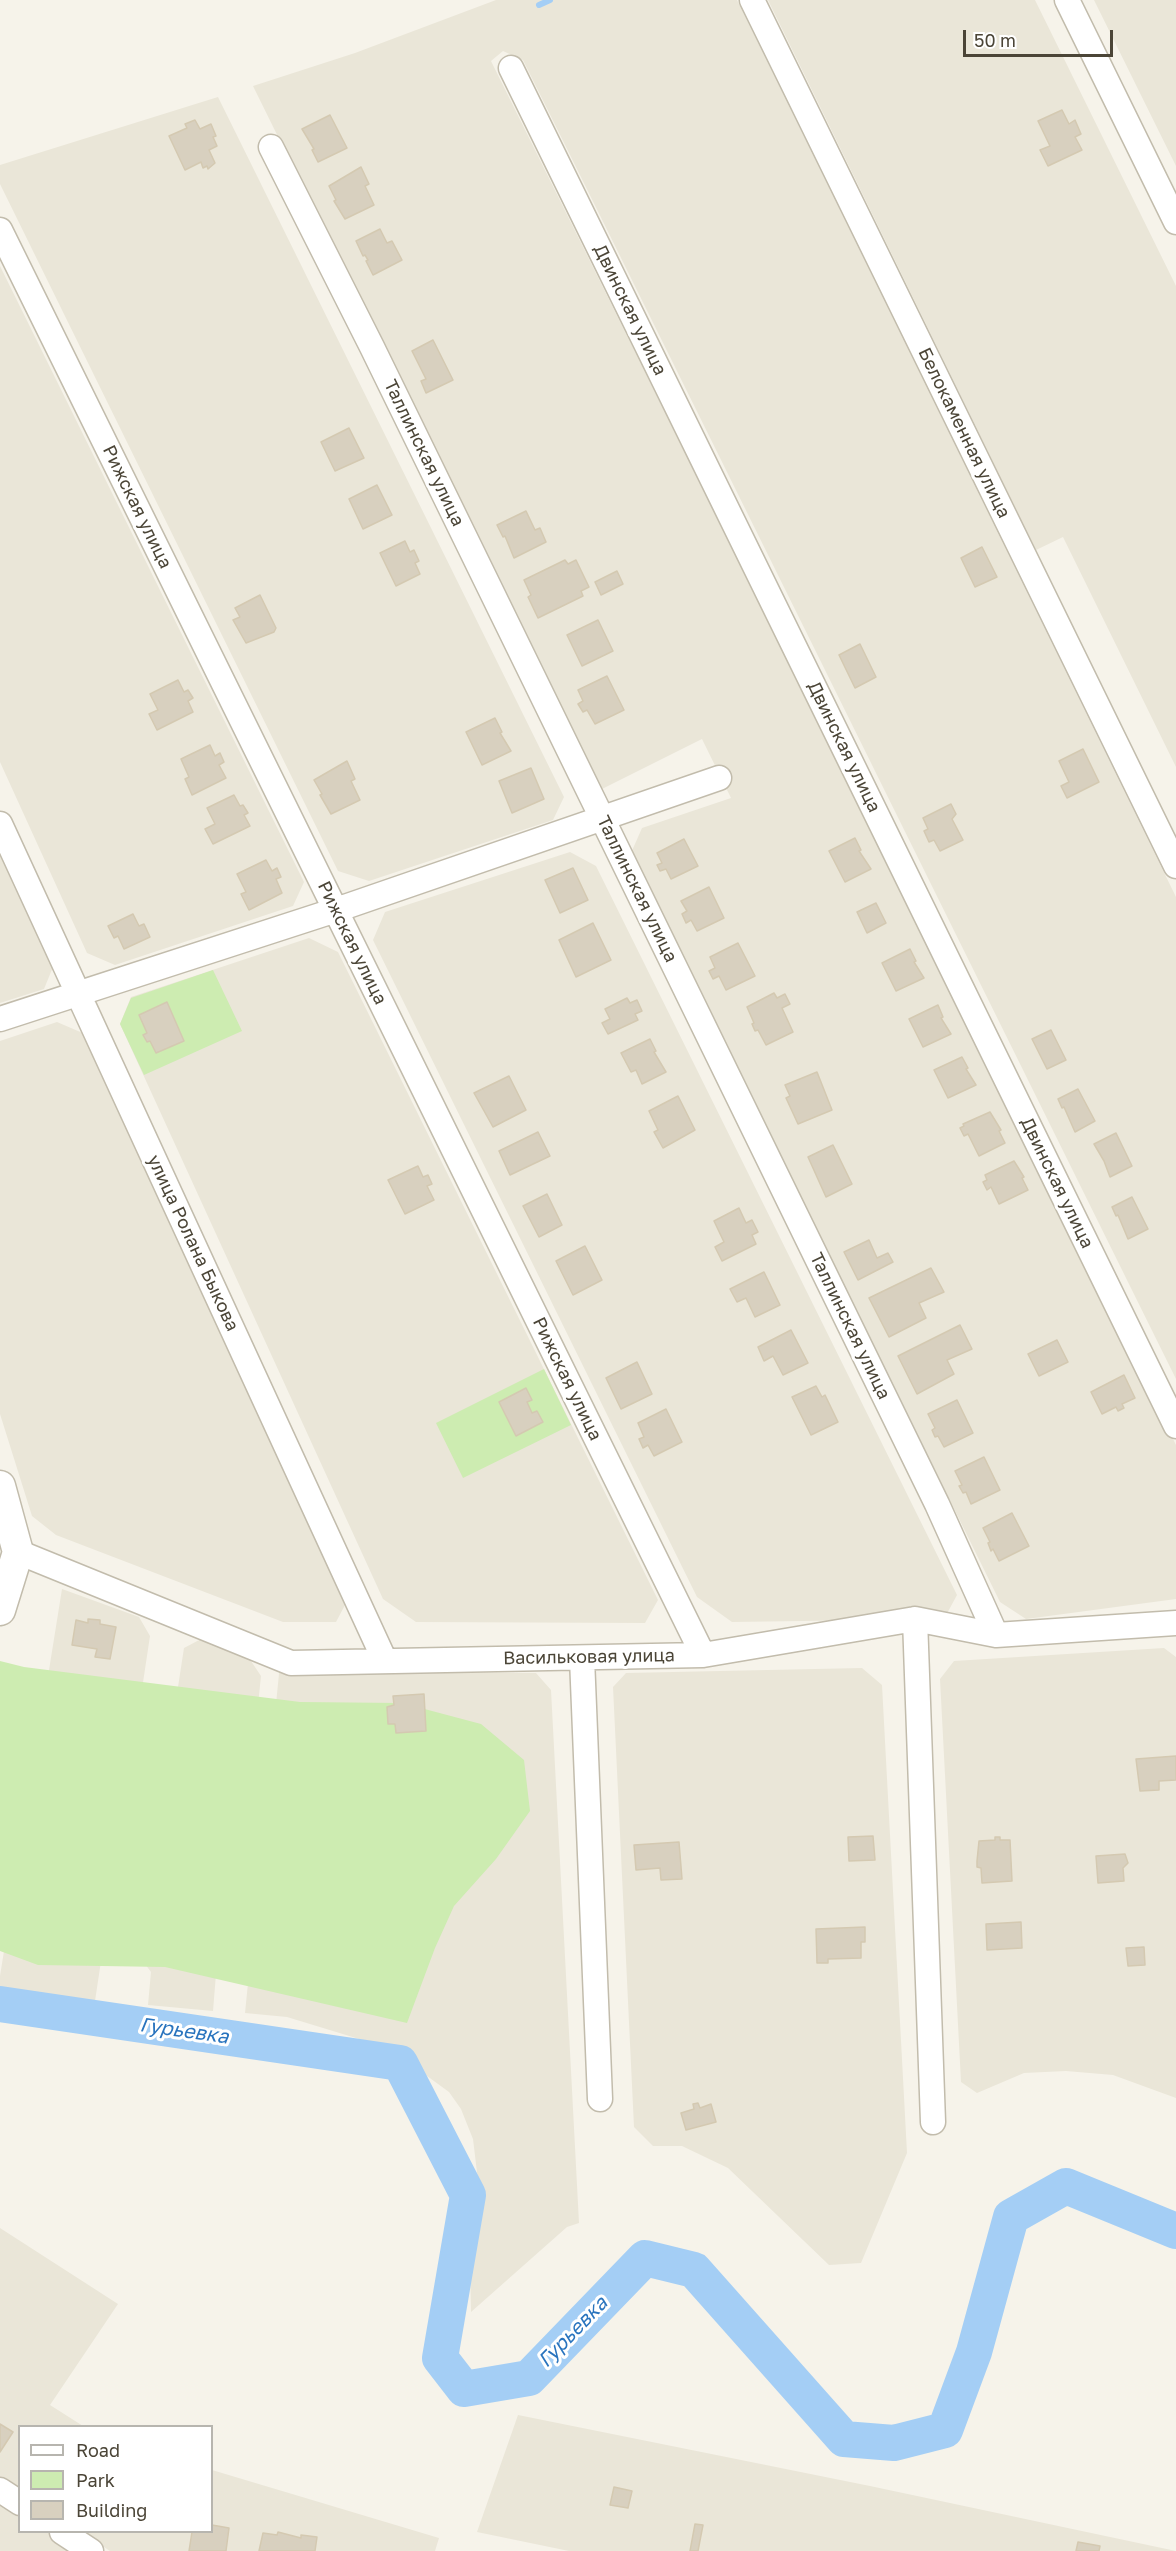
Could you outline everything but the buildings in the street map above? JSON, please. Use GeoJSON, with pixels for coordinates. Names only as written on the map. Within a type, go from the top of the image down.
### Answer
{"type":"FeatureCollection","features":[{"type":"Feature","properties":{"kind":"street","name":"Белокаменная улица"},"geometry":{"type":"LineString","coordinates":[[752,0],[1176,866]]}},
{"type":"Feature","properties":{"kind":"street"},"geometry":{"type":"LineString","coordinates":[[1067,0],[1176,222]]}},
{"type":"Feature","properties":{"kind":"street","name":"Двинская улица"},"geometry":{"type":"LineString","coordinates":[[511,68],[1176,1426]]}},
{"type":"Feature","properties":{"kind":"street","name":"Таллинская улица"},"geometry":{"type":"LineString","coordinates":[[271,147],[367,337],[938,1504],[996,1635]]}},
{"type":"Feature","properties":{"kind":"street","name":"Рижская улица"},"geometry":{"type":"LineString","coordinates":[[0,230],[703,1655]]}},
{"type":"Feature","properties":{"kind":"street"},"geometry":{"type":"LineString","coordinates":[[0,1019],[336,910],[719,778]]}},
{"type":"Feature","properties":{"kind":"street","name":"улица Ролана Быкова"},"geometry":{"type":"LineString","coordinates":[[0,825],[385,1661]]}},
{"type":"Feature","properties":{"kind":"street"},"geometry":{"type":"LineString","coordinates":[[0,1486],[18,1552],[0,1610]]}},
{"type":"Feature","properties":{"kind":"street","name":"Васильковая улица"},"geometry":{"type":"LineString","coordinates":[[18,1552],[291,1663],[703,1655],[915,1619],[996,1635],[1176,1623]]}},
{"type":"Feature","properties":{"kind":"street"},"geometry":{"type":"LineString","coordinates":[[915,1619],[933,2122]]}},
{"type":"Feature","properties":{"kind":"street"},"geometry":{"type":"LineString","coordinates":[[582,1658],[600,2099]]}},
{"type":"Feature","properties":{"kind":"street"},"geometry":{"type":"LineString","coordinates":[[0,2490],[18,2502]]}},
{"type":"Feature","properties":{"kind":"street"},"geometry":{"type":"LineString","coordinates":[[64,2533],[91,2551]]}},
{"type":"Feature","properties":{"kind":"shaded area"},"geometry":{"type":"Polygon","coordinates":[[[496,0],[737,0],[1176,897],[1176,1379],[523,60],[503,51],[491,61],[1176,1445],[1176,1599],[1026,1619],[1000,1602],[631,853],[642,828],[731,798],[702,739],[600,790],[253,86],[355,53],[496,0]]]}},
{"type":"Feature","properties":{"kind":"shaded area"},"geometry":{"type":"Polygon","coordinates":[[[768,0],[1035,0],[1176,286],[1176,767],[1063,537],[1036,550],[768,0]]]}},
{"type":"Feature","properties":{"kind":"shaded area"},"geometry":{"type":"Polygon","coordinates":[[[1094,0],[1176,0],[1176,166],[1094,0]]]}},
{"type":"Feature","properties":{"kind":"shaded area"},"geometry":{"type":"Polygon","coordinates":[[[218,97],[564,797],[553,820],[369,881],[338,871],[0,184],[0,165],[218,97]]]}},
{"type":"Feature","properties":{"kind":"shaded area"},"geometry":{"type":"Polygon","coordinates":[[[0,266],[304,882],[293,906],[115,965],[87,953],[0,762],[0,266]]]}},
{"type":"Feature","properties":{"kind":"shaded area"},"geometry":{"type":"Polygon","coordinates":[[[0,843],[55,962],[44,989],[0,1003],[0,843]]]}},
{"type":"Feature","properties":{"kind":"shaded area"},"geometry":{"type":"Polygon","coordinates":[[[570,852],[596,866],[957,1595],[944,1619],[732,1622],[697,1597],[373,940],[385,912],[570,852]]]}},
{"type":"Feature","properties":{"kind":"shaded area"},"geometry":{"type":"Polygon","coordinates":[[[309,938],[338,952],[658,1600],[645,1623],[416,1622],[383,1599],[120,1024],[131,997],[309,938]]]}},
{"type":"Feature","properties":{"kind":"shaded area"},"geometry":{"type":"Polygon","coordinates":[[[57,1022],[85,1034],[345,1605],[336,1622],[283,1622],[56,1535],[32,1516],[0,1414],[0,1041],[57,1022]]]}},
{"type":"Feature","properties":{"kind":"shaded area"},"geometry":{"type":"Polygon","coordinates":[[[62,1589],[139,1617],[150,1636],[95,2001],[0,1993],[0,1976],[62,1589]]]}},
{"type":"Feature","properties":{"kind":"shaded area"},"geometry":{"type":"Polygon","coordinates":[[[203,1638],[249,1658],[261,1676],[231,1963],[216,1974],[213,2011],[148,2005],[151,1972],[137,1953],[184,1648],[203,1638]]]}},
{"type":"Feature","properties":{"kind":"shaded area"},"geometry":{"type":"Polygon","coordinates":[[[1164,1648],[1176,1657],[1176,2098],[1113,2075],[1066,2071],[1024,2073],[977,2093],[961,2082],[940,1679],[954,1661],[1164,1648]]]}},
{"type":"Feature","properties":{"kind":"shaded area"},"geometry":{"type":"Polygon","coordinates":[[[280,1664],[342,1672],[536,1673],[551,1690],[579,2223],[567,2227],[471,2312],[470,2262],[479,2189],[473,2139],[461,2109],[449,2092],[401,2057],[369,2042],[287,2017],[245,2013],[280,1664]]]}},
{"type":"Feature","properties":{"kind":"shaded area"},"geometry":{"type":"Polygon","coordinates":[[[862,1668],[882,1685],[907,2153],[861,2263],[829,2265],[728,2168],[682,2146],[653,2146],[634,2127],[613,1687],[626,1673],[862,1668]]]}},
{"type":"Feature","properties":{"kind":"shaded area"},"geometry":{"type":"Polygon","coordinates":[[[0,2228],[118,2304],[50,2405],[81,2425],[18,2425],[18,2490],[0,2478],[0,2228]]]}},
{"type":"Feature","properties":{"kind":"shaded area"},"geometry":{"type":"Polygon","coordinates":[[[518,2415],[1176,2551],[569,2551],[477,2532],[518,2415]]]}},
{"type":"Feature","properties":{"kind":"shaded area"},"geometry":{"type":"Polygon","coordinates":[[[213,2470],[439,2538],[435,2551],[110,2551],[83,2533],[213,2533],[213,2470]]]}},
{"type":"Feature","properties":{"kind":"shaded area"},"geometry":{"type":"Polygon","coordinates":[[[0,2499],[18,2511],[18,2533],[52,2533],[80,2551],[0,2551],[0,2499]]]}},
{"type":"Feature","properties":{"kind":"green space"},"geometry":{"type":"Polygon","coordinates":[[[213,970],[242,1031],[144,1075],[120,1024],[131,998],[213,970]]]}},
{"type":"Feature","properties":{"kind":"green space"},"geometry":{"type":"Polygon","coordinates":[[[544,1369],[571,1425],[463,1478],[436,1423],[544,1369]]]}},
{"type":"Feature","properties":{"kind":"green space"},"geometry":{"type":"Polygon","coordinates":[[[0,1661],[24,1667],[300,1702],[402,1703],[481,1724],[524,1760],[530,1811],[496,1859],[454,1906],[435,1948],[407,2023],[165,1967],[38,1965],[0,1951],[0,1661]]]}},
{"type":"Feature","properties":{"kind":"waterway"},"geometry":{"type":"LineString","coordinates":[[539,5],[550,0]]}},
{"type":"Feature","properties":{"kind":"waterway","name":"Гурьевка"},"geometry":{"type":"LineString","coordinates":[[0,2004],[400,2063],[468,2195],[440,2358],[464,2389],[529,2378],[645,2258],[694,2270],[844,2439],[894,2443],[945,2430],[974,2352],[1011,2217],[1066,2186],[1176,2231]]}}]}
